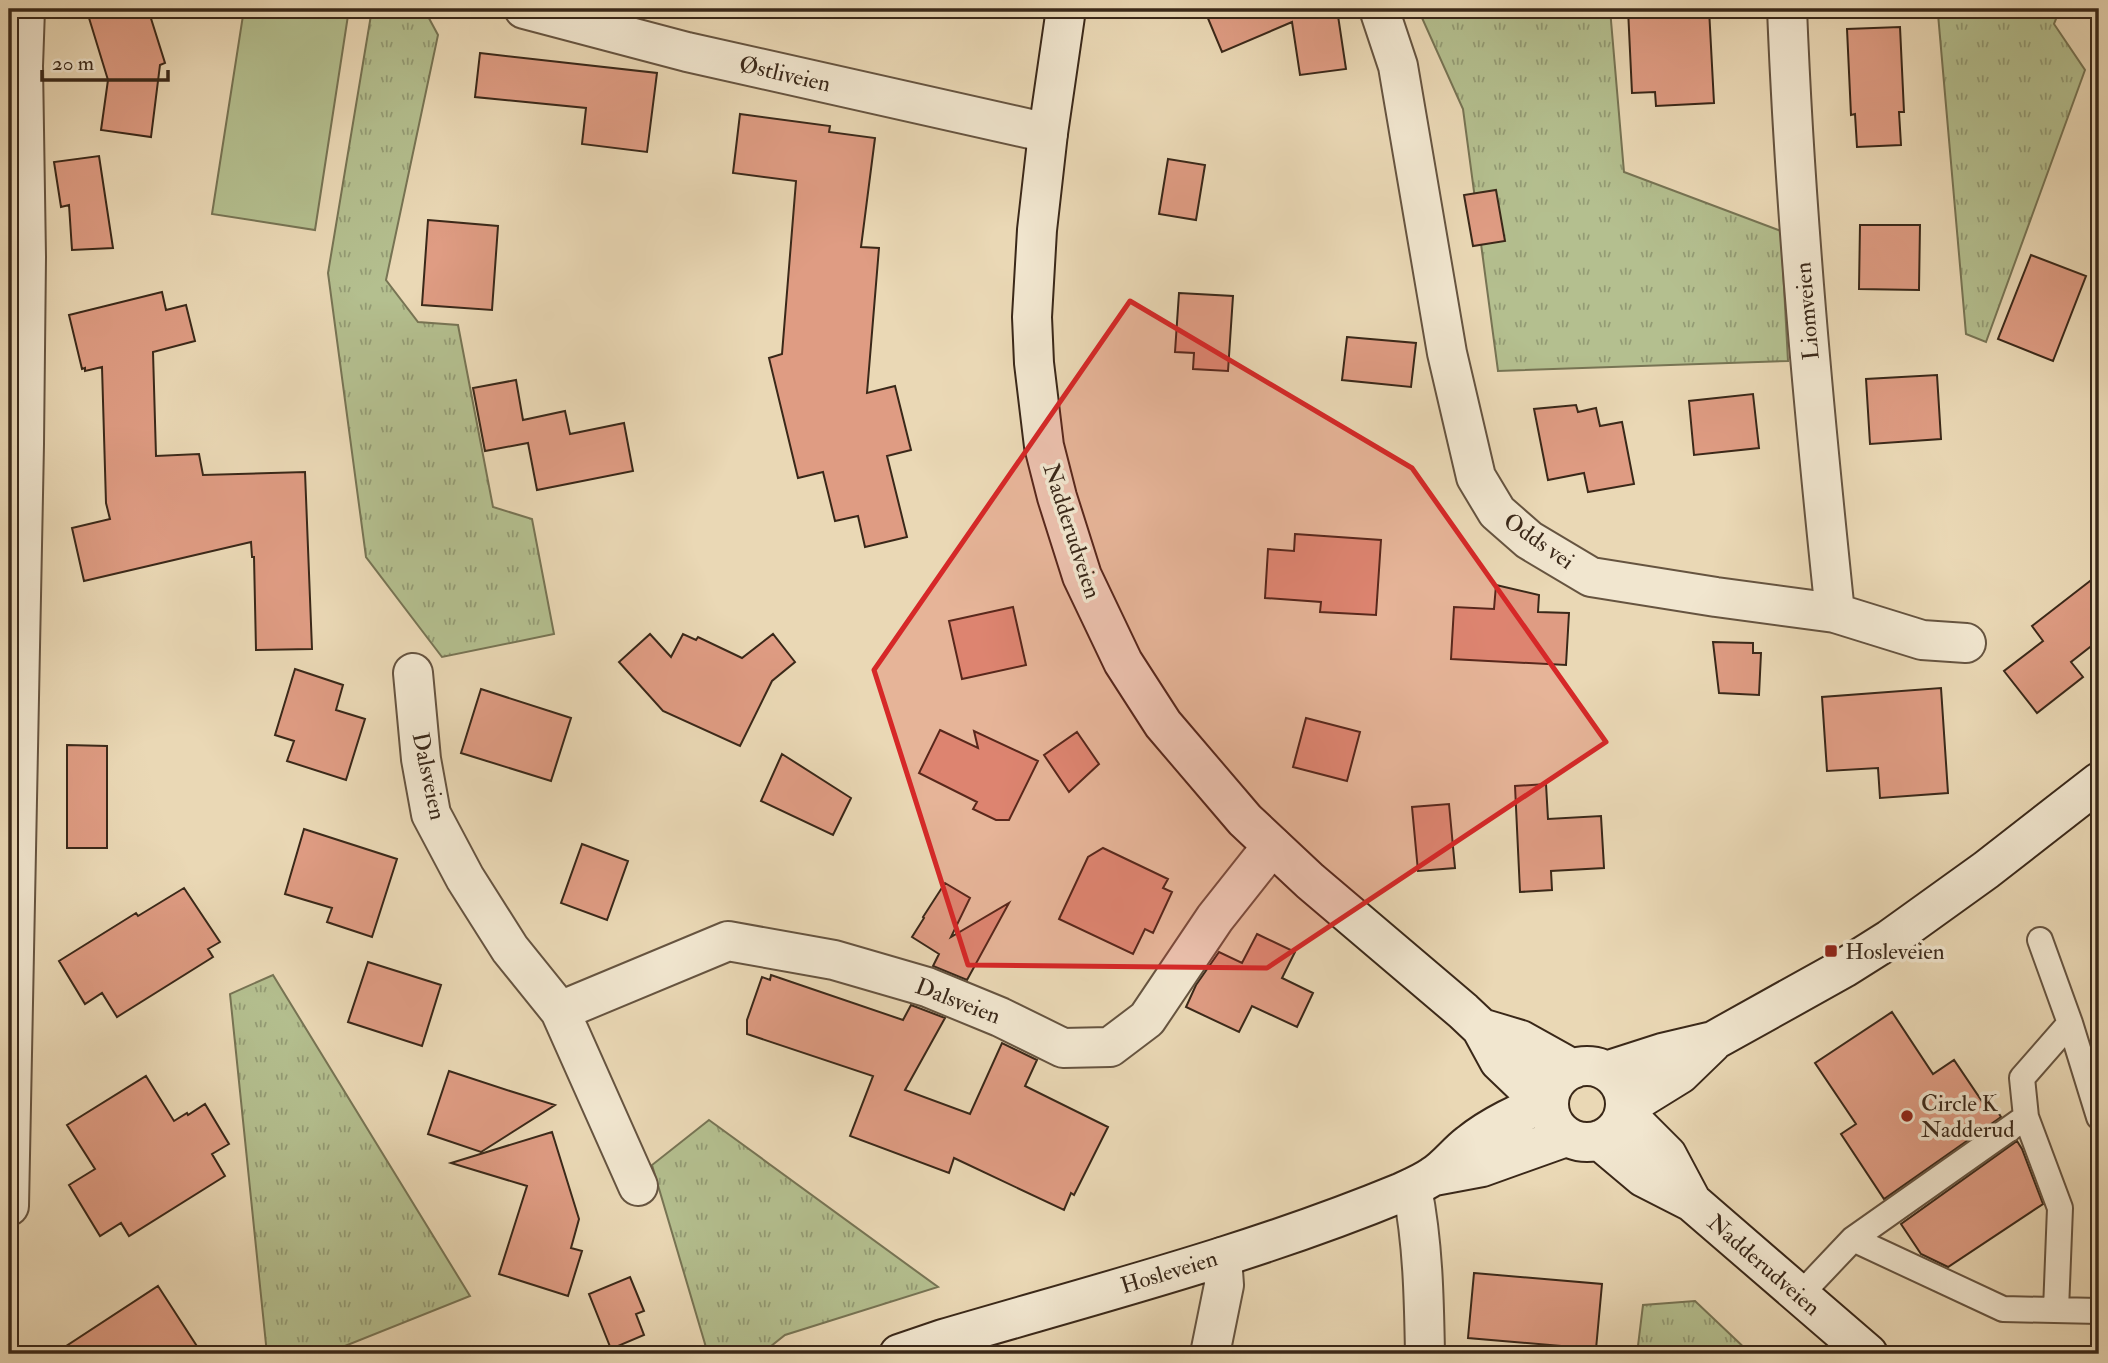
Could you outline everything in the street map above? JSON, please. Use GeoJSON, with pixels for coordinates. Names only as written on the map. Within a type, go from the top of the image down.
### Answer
{"type":"FeatureCollection","features":[{"type":"Feature","properties":{"kind":"street"},"geometry":{"type":"LineString","coordinates":[[9,1206],[26,257],[16,70],[25,9]]}},
{"type":"Feature","properties":{"kind":"street","name":"Østliveien"},"geometry":{"type":"LineString","coordinates":[[524,9],[687,52],[1048,133]]}},
{"type":"Feature","properties":{"kind":"street","name":"Nadderudveien"},"geometry":{"type":"LineString","coordinates":[[1066,9],[1048,133],[1036,243],[1032,317],[1034,363],[1044,446],[1082,576],[1123,662],[1163,724],[1245,820],[1481,1028],[1499,1061],[1523,1084],[1548,1101]]}},
{"type":"Feature","properties":{"kind":"street","name":"Odds vei"},"geometry":{"type":"LineString","coordinates":[[1379,9],[1398,65],[1447,353],[1476,477],[1497,512],[1529,540],[1591,577],[1835,613],[1922,640],[1966,643]]}},
{"type":"Feature","properties":{"kind":"street","name":"Liomveien"},"geometry":{"type":"LineString","coordinates":[[1787,9],[1793,154],[1835,613]]}},
{"type":"Feature","properties":{"kind":"street","name":"Dalsveien"},"geometry":{"type":"LineString","coordinates":[[413,673],[421,759],[432,814],[465,878],[503,937],[560,1012],[638,1186]]}},
{"type":"Feature","properties":{"kind":"street"},"geometry":{"type":"LineString","coordinates":[[1625,1110],[1674,1077],[1713,1041],[1804,992],[1890,939],[1986,870],[2099,782]]}},
{"type":"Feature","properties":{"kind":"street","name":"Dalsveien"},"geometry":{"type":"LineString","coordinates":[[560,1012],[728,941],[834,960],[927,987],[1000,1017],[1063,1048],[1110,1047],[1147,1019],[1216,918],[1272,846]]}},
{"type":"Feature","properties":{"kind":"street","name":"Nadderudveien"},"geometry":{"type":"LineString","coordinates":[[1481,1028],[1521,1040],[1589,1070]]}},
{"type":"Feature","properties":{"kind":"street"},"geometry":{"type":"LineString","coordinates":[[1589,1070],[1615,1077],[1625,1097],[1625,1110],[1622,1122],[1609,1136],[1583,1139],[1553,1123],[1548,1101],[1553,1086],[1561,1076],[1713,1041]]}},
{"type":"Feature","properties":{"kind":"street"},"geometry":{"type":"LineString","coordinates":[[1667,1155],[1674,1077]]}},
{"type":"Feature","properties":{"kind":"street","name":"Hosleveien"},"geometry":{"type":"LineString","coordinates":[[1423,1182],[1471,1142],[1525,1110],[1548,1101]]}},
{"type":"Feature","properties":{"kind":"street","name":"Nadderudveien"},"geometry":{"type":"LineString","coordinates":[[1625,1110],[1667,1155],[1692,1202]]}},
{"type":"Feature","properties":{"kind":"street","name":"Nadderudveien"},"geometry":{"type":"LineString","coordinates":[[1583,1139],[1643,1177],[1692,1202],[1868,1354]]}},
{"type":"Feature","properties":{"kind":"street","name":"Hosleveien"},"geometry":{"type":"LineString","coordinates":[[899,1354],[1222,1257],[1318,1225],[1423,1182],[1482,1167],[1539,1145],[1583,1139]]}},
{"type":"Feature","properties":{"kind":"street"},"geometry":{"type":"LineString","coordinates":[[1423,1182],[1419,1225],[1425,1354]]}},
{"type":"Feature","properties":{"kind":"street"},"geometry":{"type":"LineString","coordinates":[[1210,1354],[1224,1285],[1222,1257]]}},
{"type":"Feature","properties":{"kind":"lane"},"geometry":{"type":"LineString","coordinates":[[2040,940],[2070,1023],[2090,1054],[2099,1116]]}},
{"type":"Feature","properties":{"kind":"lane"},"geometry":{"type":"LineString","coordinates":[[2056,1310],[2060,1208],[2026,1117],[2022,1078],[2070,1023]]}},
{"type":"Feature","properties":{"kind":"lane"},"geometry":{"type":"LineString","coordinates":[[1799,1296],[1853,1239],[2026,1117]]}},
{"type":"Feature","properties":{"kind":"lane"},"geometry":{"type":"LineString","coordinates":[[1853,1239],[2003,1309],[2099,1311]]}},
{"type":"Feature","properties":{"kind":"highlighted area"},"geometry":{"type":"Polygon","coordinates":[[[1130,301],[1412,468],[1606,742],[1267,968],[968,965],[874,670],[1130,301]]]}},
{"type":"Feature","properties":{"kind":"green space"},"geometry":{"type":"Polygon","coordinates":[[[244,9],[349,9],[315,230],[212,214],[244,9]]]}},
{"type":"Feature","properties":{"kind":"green space"},"geometry":{"type":"Polygon","coordinates":[[[372,9],[424,9],[438,35],[386,280],[418,322],[458,325],[493,507],[532,519],[554,634],[442,657],[366,557],[328,273],[372,9]]]}},
{"type":"Feature","properties":{"kind":"green space"},"geometry":{"type":"Polygon","coordinates":[[[1418,9],[1610,9],[1624,172],[1781,231],[1788,361],[1498,371],[1463,109],[1418,9]]]}},
{"type":"Feature","properties":{"kind":"green space"},"geometry":{"type":"Polygon","coordinates":[[[1939,9],[2060,9],[2054,24],[2085,70],[1986,342],[1966,334],[1939,9]]]}},
{"type":"Feature","properties":{"kind":"green space"},"geometry":{"type":"Polygon","coordinates":[[[273,975],[470,1296],[325,1354],[267,1354],[230,994],[273,975]]]}},
{"type":"Feature","properties":{"kind":"green space"},"geometry":{"type":"Polygon","coordinates":[[[709,1120],[938,1287],[785,1335],[761,1354],[708,1354],[652,1165],[709,1120]]]}},
{"type":"Feature","properties":{"kind":"green space"},"geometry":{"type":"Polygon","coordinates":[[[1695,1301],[1751,1354],[1637,1354],[1643,1305],[1695,1301]]]}},
{"type":"Feature","properties":{"kind":"building"},"geometry":{"type":"Polygon","coordinates":[[[94,9],[148,9],[165,63],[160,65],[151,137],[101,130],[108,80],[89,18],[96,16],[94,9]]]}},
{"type":"Feature","properties":{"kind":"building"},"geometry":{"type":"Polygon","coordinates":[[[1225,9],[1337,9],[1346,69],[1300,75],[1292,22],[1222,52],[1207,16],[1225,9]]]}},
{"type":"Feature","properties":{"kind":"building"},"geometry":{"type":"Polygon","coordinates":[[[1628,9],[1709,9],[1714,103],[1656,106],[1655,92],[1632,93],[1628,9]]]}},
{"type":"Feature","properties":{"kind":"building"},"geometry":{"type":"Polygon","coordinates":[[[1900,27],[1904,112],[1899,112],[1901,145],[1857,147],[1855,114],[1851,115],[1847,29],[1900,27]]]}},
{"type":"Feature","properties":{"kind":"building"},"geometry":{"type":"Polygon","coordinates":[[[480,53],[657,73],[647,152],[582,144],[586,108],[475,97],[480,53]]]}},
{"type":"Feature","properties":{"kind":"building"},"geometry":{"type":"Polygon","coordinates":[[[740,114],[830,126],[829,132],[875,138],[861,247],[879,248],[867,393],[895,386],[911,450],[887,456],[907,537],[865,547],[858,516],[835,521],[823,472],[798,478],[769,358],[782,354],[796,181],[733,173],[740,114]]]}},
{"type":"Feature","properties":{"kind":"building"},"geometry":{"type":"Polygon","coordinates":[[[99,156],[113,248],[72,250],[69,205],[61,207],[54,162],[99,156]]]}},
{"type":"Feature","properties":{"kind":"building"},"geometry":{"type":"Polygon","coordinates":[[[1168,159],[1205,165],[1196,220],[1159,214],[1168,159]]]}},
{"type":"Feature","properties":{"kind":"building"},"geometry":{"type":"Polygon","coordinates":[[[1496,190],[1505,241],[1473,246],[1464,195],[1496,190]]]}},
{"type":"Feature","properties":{"kind":"building"},"geometry":{"type":"Polygon","coordinates":[[[428,220],[498,226],[492,310],[422,305],[428,220]]]}},
{"type":"Feature","properties":{"kind":"building"},"geometry":{"type":"Polygon","coordinates":[[[1860,225],[1920,225],[1919,290],[1859,289],[1860,225]]]}},
{"type":"Feature","properties":{"kind":"building"},"geometry":{"type":"Polygon","coordinates":[[[2031,255],[2086,276],[2053,361],[1998,339],[2031,255]]]}},
{"type":"Feature","properties":{"kind":"building"},"geometry":{"type":"Polygon","coordinates":[[[162,292],[166,310],[186,305],[195,341],[153,352],[156,456],[199,454],[203,475],[305,472],[312,649],[256,650],[254,557],[251,542],[84,581],[72,528],[110,519],[106,503],[102,367],[85,371],[85,368],[82,369],[69,315],[162,292]]]}},
{"type":"Feature","properties":{"kind":"building"},"geometry":{"type":"Polygon","coordinates":[[[1179,293],[1233,296],[1228,371],[1193,369],[1194,353],[1175,352],[1179,293]]]}},
{"type":"Feature","properties":{"kind":"building"},"geometry":{"type":"Polygon","coordinates":[[[1347,337],[1416,343],[1411,387],[1342,380],[1347,337]]]}},
{"type":"Feature","properties":{"kind":"building"},"geometry":{"type":"Polygon","coordinates":[[[1937,375],[1941,439],[1870,444],[1866,379],[1937,375]]]}},
{"type":"Feature","properties":{"kind":"building"},"geometry":{"type":"Polygon","coordinates":[[[516,380],[523,420],[565,411],[570,434],[624,423],[633,471],[537,490],[528,443],[485,451],[473,388],[516,380]]]}},
{"type":"Feature","properties":{"kind":"building"},"geometry":{"type":"Polygon","coordinates":[[[1753,394],[1759,448],[1694,455],[1689,401],[1753,394]]]}},
{"type":"Feature","properties":{"kind":"building"},"geometry":{"type":"Polygon","coordinates":[[[1576,405],[1578,412],[1596,408],[1600,426],[1622,422],[1634,484],[1588,492],[1584,473],[1548,480],[1534,409],[1576,405]]]}},
{"type":"Feature","properties":{"kind":"building"},"geometry":{"type":"Polygon","coordinates":[[[1295,534],[1381,540],[1376,615],[1320,612],[1321,602],[1265,598],[1268,549],[1294,551],[1295,534]]]}},
{"type":"Feature","properties":{"kind":"building"},"geometry":{"type":"Polygon","coordinates":[[[2099,574],[2099,640],[2071,662],[2083,677],[2037,713],[2004,671],[2043,641],[2032,626],[2099,574]]]}},
{"type":"Feature","properties":{"kind":"building"},"geometry":{"type":"Polygon","coordinates":[[[1496,585],[1539,595],[1538,612],[1569,613],[1566,665],[1451,659],[1454,607],[1494,609],[1496,585]]]}},
{"type":"Feature","properties":{"kind":"building"},"geometry":{"type":"Polygon","coordinates":[[[1013,607],[1026,665],[962,679],[949,621],[1013,607]]]}},
{"type":"Feature","properties":{"kind":"building"},"geometry":{"type":"Polygon","coordinates":[[[650,634],[671,657],[683,634],[696,640],[698,637],[742,658],[773,634],[795,662],[772,681],[740,746],[663,711],[619,662],[650,634]]]}},
{"type":"Feature","properties":{"kind":"building"},"geometry":{"type":"Polygon","coordinates":[[[1713,642],[1753,643],[1753,653],[1761,653],[1759,695],[1719,693],[1713,642]]]}},
{"type":"Feature","properties":{"kind":"building"},"geometry":{"type":"Polygon","coordinates":[[[295,669],[343,685],[336,710],[365,719],[346,780],[287,761],[294,741],[275,735],[295,669]]]}},
{"type":"Feature","properties":{"kind":"building"},"geometry":{"type":"Polygon","coordinates":[[[1941,688],[1948,793],[1880,798],[1878,768],[1827,771],[1822,697],[1941,688]]]}},
{"type":"Feature","properties":{"kind":"building"},"geometry":{"type":"Polygon","coordinates":[[[481,689],[571,718],[551,781],[461,753],[481,689]]]}},
{"type":"Feature","properties":{"kind":"building"},"geometry":{"type":"Polygon","coordinates":[[[1306,718],[1360,732],[1347,781],[1293,767],[1306,718]]]}},
{"type":"Feature","properties":{"kind":"building"},"geometry":{"type":"Polygon","coordinates":[[[940,730],[978,748],[974,731],[1038,761],[1009,820],[996,820],[973,809],[977,802],[919,773],[940,730]]]}},
{"type":"Feature","properties":{"kind":"building"},"geometry":{"type":"Polygon","coordinates":[[[1077,732],[1099,764],[1069,792],[1044,755],[1077,732]]]}},
{"type":"Feature","properties":{"kind":"building"},"geometry":{"type":"Polygon","coordinates":[[[67,745],[107,746],[107,848],[67,848],[67,745]]]}},
{"type":"Feature","properties":{"kind":"building"},"geometry":{"type":"Polygon","coordinates":[[[782,754],[851,798],[833,835],[761,801],[782,754]]]}},
{"type":"Feature","properties":{"kind":"building"},"geometry":{"type":"Polygon","coordinates":[[[1546,784],[1548,819],[1601,816],[1604,868],[1551,871],[1552,890],[1520,892],[1515,786],[1546,784]]]}},
{"type":"Feature","properties":{"kind":"building"},"geometry":{"type":"Polygon","coordinates":[[[1449,804],[1455,868],[1418,871],[1412,807],[1449,804]]]}},
{"type":"Feature","properties":{"kind":"building"},"geometry":{"type":"Polygon","coordinates":[[[304,829],[397,859],[372,937],[327,922],[332,908],[285,894],[304,829]]]}},
{"type":"Feature","properties":{"kind":"building"},"geometry":{"type":"Polygon","coordinates":[[[582,844],[628,861],[607,920],[561,903],[582,844]]]}},
{"type":"Feature","properties":{"kind":"building"},"geometry":{"type":"Polygon","coordinates":[[[1103,848],[1168,879],[1163,888],[1172,892],[1153,933],[1145,929],[1133,954],[1059,919],[1088,857],[1103,848]]]}},
{"type":"Feature","properties":{"kind":"building"},"geometry":{"type":"Polygon","coordinates":[[[945,883],[970,898],[951,937],[1009,903],[967,980],[933,966],[939,954],[912,937],[945,883]]]}},
{"type":"Feature","properties":{"kind":"building"},"geometry":{"type":"Polygon","coordinates":[[[184,888],[220,942],[208,949],[213,957],[117,1017],[102,993],[85,1004],[59,961],[136,913],[138,916],[184,888]]]}},
{"type":"Feature","properties":{"kind":"building"},"geometry":{"type":"Polygon","coordinates":[[[1257,934],[1295,952],[1282,978],[1313,993],[1297,1027],[1252,1006],[1239,1032],[1186,1007],[1196,985],[1219,952],[1242,963],[1257,934]]]}},
{"type":"Feature","properties":{"kind":"building"},"geometry":{"type":"Polygon","coordinates":[[[368,962],[441,985],[422,1046],[348,1022],[368,962]]]}},
{"type":"Feature","properties":{"kind":"building"},"geometry":{"type":"Polygon","coordinates":[[[771,975],[903,1020],[911,1005],[945,1018],[905,1090],[970,1114],[1002,1043],[1037,1060],[1025,1086],[1108,1127],[1064,1210],[954,1158],[949,1173],[850,1136],[873,1076],[747,1034],[747,1020],[762,977],[770,980],[771,975]]]}},
{"type":"Feature","properties":{"kind":"building"},"geometry":{"type":"Polygon","coordinates":[[[1892,1012],[1933,1074],[1954,1060],[1990,1113],[1996,1109],[2001,1117],[1884,1199],[1841,1134],[1856,1124],[1815,1063],[1892,1012]]]}},
{"type":"Feature","properties":{"kind":"building"},"geometry":{"type":"Polygon","coordinates":[[[449,1071],[555,1105],[481,1152],[428,1134],[449,1071]]]}},
{"type":"Feature","properties":{"kind":"building"},"geometry":{"type":"Polygon","coordinates":[[[146,1076],[174,1121],[205,1104],[229,1144],[212,1154],[225,1176],[129,1236],[121,1223],[100,1236],[69,1185],[95,1169],[67,1125],[146,1076]]]}},
{"type":"Feature","properties":{"kind":"building"},"geometry":{"type":"Polygon","coordinates":[[[552,1132],[579,1219],[571,1248],[582,1251],[568,1296],[499,1274],[527,1186],[451,1163],[552,1132]]]}},
{"type":"Feature","properties":{"kind":"building"},"geometry":{"type":"Polygon","coordinates":[[[2017,1141],[2043,1204],[1948,1267],[1921,1254],[1901,1224],[2017,1141]]]}},
{"type":"Feature","properties":{"kind":"building"},"geometry":{"type":"Polygon","coordinates":[[[1474,1273],[1602,1284],[1596,1349],[1468,1338],[1474,1273]]]}},
{"type":"Feature","properties":{"kind":"building"},"geometry":{"type":"Polygon","coordinates":[[[630,1277],[644,1311],[636,1314],[644,1335],[611,1349],[589,1294],[630,1277]]]}},
{"type":"Feature","properties":{"kind":"building"},"geometry":{"type":"Polygon","coordinates":[[[158,1286],[202,1354],[54,1354],[158,1286]]]}},
{"type":"Feature","properties":{"kind":"place","name":"Hosleveien"},"geometry":{"type":"Point","coordinates":[1831,951]}},
{"type":"Feature","properties":{"kind":"place","name":"Circle K Nadderud"},"geometry":{"type":"Point","coordinates":[1907,1116]}}]}
